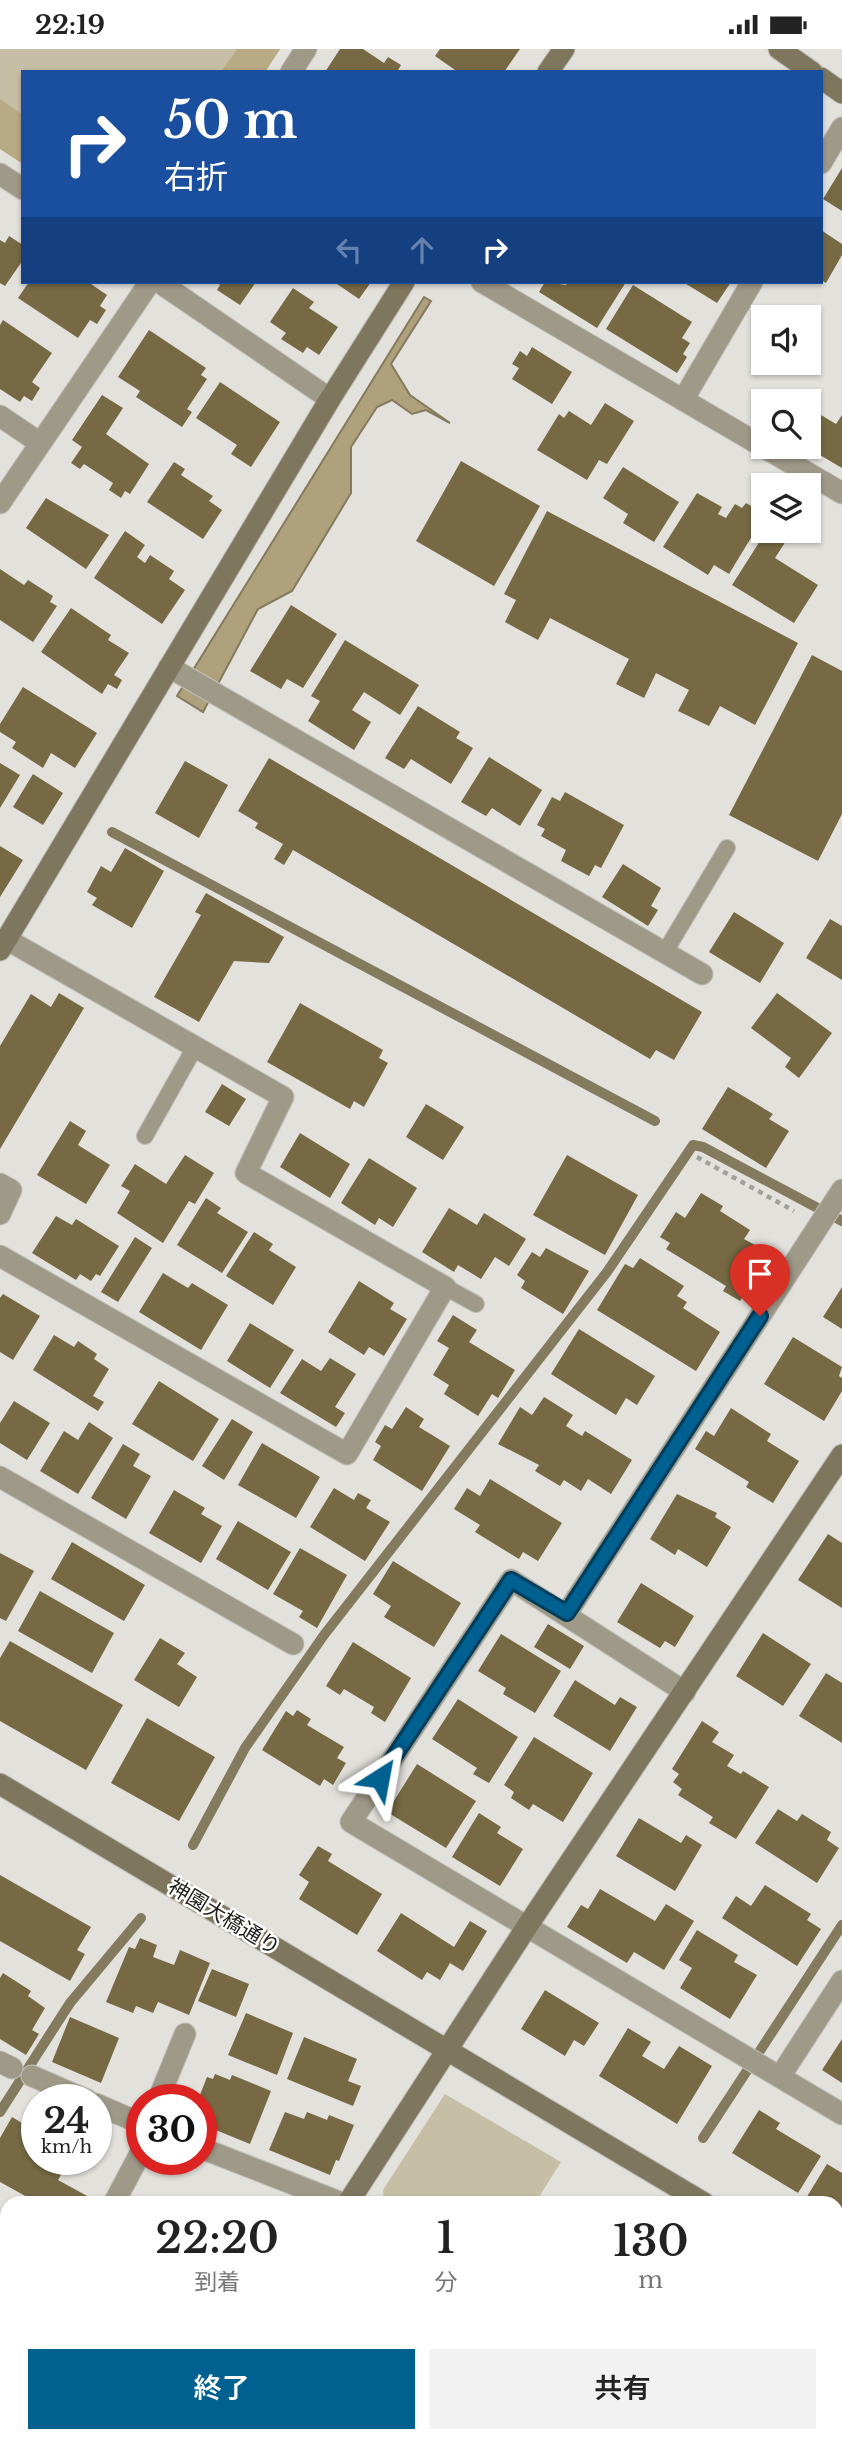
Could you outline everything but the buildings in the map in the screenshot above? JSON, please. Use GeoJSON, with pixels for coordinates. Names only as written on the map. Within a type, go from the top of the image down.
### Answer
{"type":"FeatureCollection","features":[{"type":"Feature","properties":{"kind":"street"},"geometry":{"type":"LineString","coordinates":[[292,70],[306,49]]}},
{"type":"Feature","properties":{"kind":"street"},"geometry":{"type":"LineString","coordinates":[[549,70],[564,49]]}},
{"type":"Feature","properties":{"kind":"street"},"geometry":{"type":"LineString","coordinates":[[779,49],[808,70]]}},
{"type":"Feature","properties":{"kind":"street"},"geometry":{"type":"LineString","coordinates":[[823,79],[842,93]]}},
{"type":"Feature","properties":{"kind":"street"},"geometry":{"type":"LineString","coordinates":[[823,160],[842,128]]}},
{"type":"Feature","properties":{"kind":"street"},"geometry":{"type":"LineString","coordinates":[[0,174],[21,188]]}},
{"type":"Feature","properties":{"kind":"street"},"geometry":{"type":"LineString","coordinates":[[0,503],[149,284]]}},
{"type":"Feature","properties":{"kind":"street"},"geometry":{"type":"LineString","coordinates":[[162,284],[330,399]]}},
{"type":"Feature","properties":{"kind":"street"},"geometry":{"type":"LineString","coordinates":[[0,1256],[347,1454],[445,1287],[246,1173],[284,1097],[3,945],[177,671],[330,399],[403,284]]}},
{"type":"Feature","properties":{"kind":"street"},"geometry":{"type":"LineString","coordinates":[[485,284],[842,493]]}},
{"type":"Feature","properties":{"kind":"street"},"geometry":{"type":"LineString","coordinates":[[683,400],[751,284]]}},
{"type":"Feature","properties":{"kind":"street"},"geometry":{"type":"LineString","coordinates":[[0,416],[40,443]]}},
{"type":"Feature","properties":{"kind":"street"},"geometry":{"type":"LineString","coordinates":[[177,671],[702,974]]}},
{"type":"Feature","properties":{"kind":"street"},"geometry":{"type":"LineString","coordinates":[[0,1184],[11,1190],[0,1214]]}},
{"type":"Feature","properties":{"kind":"street"},"geometry":{"type":"LineString","coordinates":[[567,1613],[838,1196]]}},
{"type":"Feature","properties":{"kind":"street"},"geometry":{"type":"LineString","coordinates":[[353,2196],[526,1928],[842,1455]]}},
{"type":"Feature","properties":{"kind":"street"},"geometry":{"type":"LineString","coordinates":[[0,1477],[293,1644]]}},
{"type":"Feature","properties":{"kind":"street"},"geometry":{"type":"LineString","coordinates":[[685,1692],[567,1613],[511,1580],[351,1822],[842,2113]]}},
{"type":"Feature","properties":{"kind":"street","name":"神園大橋通り"},"geometry":{"type":"LineString","coordinates":[[0,1784],[692,2196]]}},
{"type":"Feature","properties":{"kind":"street"},"geometry":{"type":"LineString","coordinates":[[774,2071],[842,1981]]}},
{"type":"Feature","properties":{"kind":"street"},"geometry":{"type":"LineString","coordinates":[[165,2084],[186,2034]]}},
{"type":"Feature","properties":{"kind":"street"},"geometry":{"type":"LineString","coordinates":[[32,2076],[50,2084]]}},
{"type":"Feature","properties":{"kind":"street"},"geometry":{"type":"LineString","coordinates":[[217,2154],[324,2196]]}},
{"type":"Feature","properties":{"kind":"street"},"geometry":{"type":"LineString","coordinates":[[118,2196],[129,2175]]}},
{"type":"Feature","properties":{"kind":"lane"},"geometry":{"type":"LineString","coordinates":[[665,952],[727,848]]}},
{"type":"Feature","properties":{"kind":"lane"},"geometry":{"type":"LineString","coordinates":[[145,1136],[195,1047]]}},
{"type":"Feature","properties":{"kind":"lane"},"geometry":{"type":"LineString","coordinates":[[445,1287],[476,1304]]}},
{"type":"Feature","properties":{"kind":"path"},"geometry":{"type":"LineString","coordinates":[[696,1157],[820,1225]]}},
{"type":"Feature","properties":{"kind":"shaded area"},"geometry":{"type":"Polygon","coordinates":[[[0,49],[280,49],[266,70],[21,70],[21,163],[0,149],[0,49]]]}},
{"type":"Feature","properties":{"kind":"shaded area"},"geometry":{"type":"Polygon","coordinates":[[[237,49],[280,49],[266,70],[222,70],[237,49]]]}},
{"type":"Feature","properties":{"kind":"shaded area"},"geometry":{"type":"Polygon","coordinates":[[[0,99],[21,114],[21,163],[0,149],[0,99]]]}},
{"type":"Feature","properties":{"kind":"shaded area"},"geometry":{"type":"Polygon","coordinates":[[[424,297],[431,301],[391,364],[410,395],[450,423],[426,410],[412,414],[392,400],[377,407],[351,447],[351,493],[292,591],[258,609],[203,712],[177,696],[424,297]]]}},
{"type":"Feature","properties":{"kind":"shaded area"},"geometry":{"type":"Polygon","coordinates":[[[445,2094],[561,2162],[539,2196],[383,2196],[383,2190],[445,2094]]]}},
{"type":"Feature","properties":{"kind":"waterway"},"geometry":{"type":"LineString","coordinates":[[112,832],[655,1121]]}},
{"type":"Feature","properties":{"kind":"waterway"},"geometry":{"type":"LineString","coordinates":[[193,1845],[245,1748],[324,1635],[607,1272],[693,1145],[703,1147],[842,1221]]}},
{"type":"Feature","properties":{"kind":"waterway"},"geometry":{"type":"LineString","coordinates":[[0,2112],[70,2003],[141,1918]]}},
{"type":"Feature","properties":{"kind":"waterway"},"geometry":{"type":"LineString","coordinates":[[703,2138],[842,1925]]}},
{"type":"Feature","properties":{"kind":"route"},"geometry":{"type":"LineString","coordinates":[[380,1778],[511,1580],[567,1613],[760,1316]]}}]}
